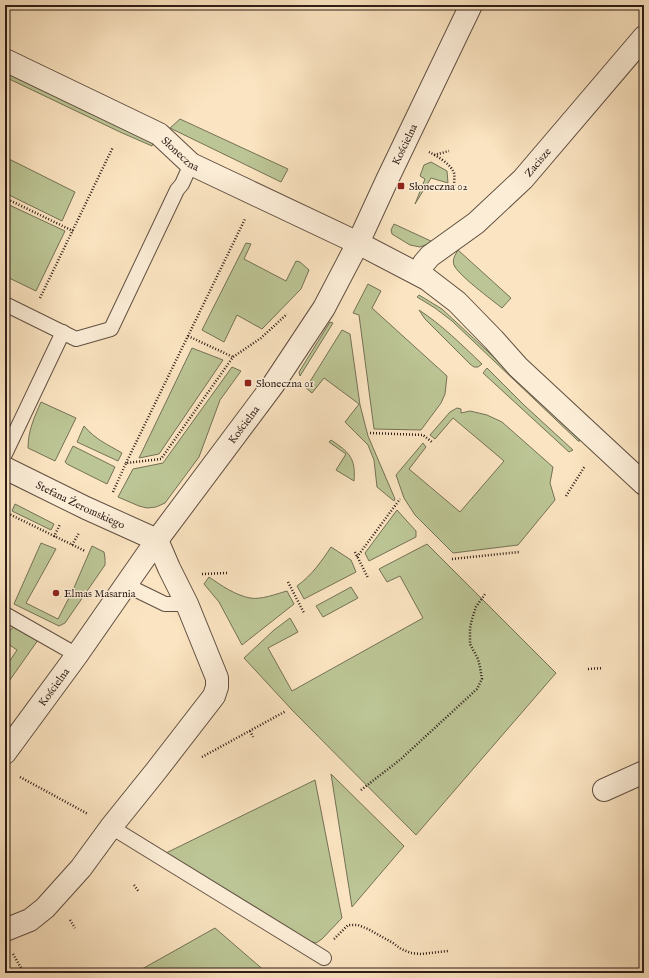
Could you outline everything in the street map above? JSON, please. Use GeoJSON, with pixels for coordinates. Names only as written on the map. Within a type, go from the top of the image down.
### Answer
{"type":"FeatureCollection","features":[{"type":"Feature","properties":{"kind":"street","name":"Kościelna"},"geometry":{"type":"LineString","coordinates":[[5,753],[77,655],[157,540],[276,380],[324,308],[358,243],[471,5]]}},
{"type":"Feature","properties":{"kind":"street","name":"Zacisze"},"geometry":{"type":"LineString","coordinates":[[418,274],[430,256],[476,222],[523,179],[644,37]]}},
{"type":"Feature","properties":{"kind":"street","name":"Słoneczna"},"geometry":{"type":"LineString","coordinates":[[5,60],[159,134],[191,164],[358,243],[427,279],[457,302],[518,366],[644,484]]}},
{"type":"Feature","properties":{"kind":"street","name":"Stefana Żeromskiego"},"geometry":{"type":"LineString","coordinates":[[5,468],[86,508],[157,540]]}},
{"type":"Feature","properties":{"kind":"street"},"geometry":{"type":"LineString","coordinates":[[5,930],[30,920],[45,908],[81,868],[214,696],[218,687],[217,678],[187,604],[157,540]]}},
{"type":"Feature","properties":{"kind":"street"},"geometry":{"type":"LineString","coordinates":[[604,790],[644,772]]}},
{"type":"Feature","properties":{"kind":"lane"},"geometry":{"type":"LineString","coordinates":[[5,304],[76,339],[111,329],[177,190],[182,184],[191,164]]}},
{"type":"Feature","properties":{"kind":"lane"},"geometry":{"type":"LineString","coordinates":[[5,454],[63,332]]}},
{"type":"Feature","properties":{"kind":"lane"},"geometry":{"type":"LineString","coordinates":[[126,585],[165,604],[187,604]]}},
{"type":"Feature","properties":{"kind":"lane"},"geometry":{"type":"LineString","coordinates":[[5,614],[77,655]]}},
{"type":"Feature","properties":{"kind":"lane"},"geometry":{"type":"LineString","coordinates":[[112,827],[324,958]]}},
{"type":"Feature","properties":{"kind":"path"},"geometry":{"type":"LineString","coordinates":[[31,316],[113,147]]}},
{"type":"Feature","properties":{"kind":"path"},"geometry":{"type":"LineString","coordinates":[[424,149],[443,160],[451,168],[454,172],[454,186]]}},
{"type":"Feature","properties":{"kind":"path"},"geometry":{"type":"LineString","coordinates":[[434,155],[449,151]]}},
{"type":"Feature","properties":{"kind":"path"},"geometry":{"type":"LineString","coordinates":[[5,198],[73,231]]}},
{"type":"Feature","properties":{"kind":"path"},"geometry":{"type":"LineString","coordinates":[[112,494],[246,219]]}},
{"type":"Feature","properties":{"kind":"path"},"geometry":{"type":"LineString","coordinates":[[126,463],[161,459],[233,357],[261,338],[288,313]]}},
{"type":"Feature","properties":{"kind":"path"},"geometry":{"type":"LineString","coordinates":[[188,336],[233,357]]}},
{"type":"Feature","properties":{"kind":"path"},"geometry":{"type":"LineString","coordinates":[[370,433],[423,435],[432,442]]}},
{"type":"Feature","properties":{"kind":"path"},"geometry":{"type":"LineString","coordinates":[[566,496],[586,466]]}},
{"type":"Feature","properties":{"kind":"path"},"geometry":{"type":"LineString","coordinates":[[357,557],[400,500]]}},
{"type":"Feature","properties":{"kind":"path"},"geometry":{"type":"LineString","coordinates":[[5,512],[85,552]]}},
{"type":"Feature","properties":{"kind":"path"},"geometry":{"type":"LineString","coordinates":[[54,537],[61,521]]}},
{"type":"Feature","properties":{"kind":"path"},"geometry":{"type":"LineString","coordinates":[[72,545],[80,532]]}},
{"type":"Feature","properties":{"kind":"path"},"geometry":{"type":"LineString","coordinates":[[355,552],[368,578]]}},
{"type":"Feature","properties":{"kind":"path"},"geometry":{"type":"LineString","coordinates":[[452,559],[519,552]]}},
{"type":"Feature","properties":{"kind":"path"},"geometry":{"type":"LineString","coordinates":[[198,575],[227,573]]}},
{"type":"Feature","properties":{"kind":"path"},"geometry":{"type":"LineString","coordinates":[[288,582],[304,613]]}},
{"type":"Feature","properties":{"kind":"path"},"geometry":{"type":"LineString","coordinates":[[361,790],[400,759],[477,689],[482,679],[478,659],[470,644],[470,628],[476,607],[485,594]]}},
{"type":"Feature","properties":{"kind":"path"},"geometry":{"type":"LineString","coordinates":[[588,668],[603,668]]}},
{"type":"Feature","properties":{"kind":"path"},"geometry":{"type":"LineString","coordinates":[[198,758],[286,711]]}},
{"type":"Feature","properties":{"kind":"path"},"geometry":{"type":"LineString","coordinates":[[250,731],[253,737]]}},
{"type":"Feature","properties":{"kind":"path"},"geometry":{"type":"LineString","coordinates":[[20,777],[112,827]]}},
{"type":"Feature","properties":{"kind":"path"},"geometry":{"type":"LineString","coordinates":[[134,885],[139,892]]}},
{"type":"Feature","properties":{"kind":"path"},"geometry":{"type":"LineString","coordinates":[[70,920],[75,928]]}},
{"type":"Feature","properties":{"kind":"path"},"geometry":{"type":"LineString","coordinates":[[348,925],[358,925],[368,929],[393,943],[400,949],[411,953],[422,954],[448,951]]}},
{"type":"Feature","properties":{"kind":"path"},"geometry":{"type":"LineString","coordinates":[[12,954],[24,973]]}},
{"type":"Feature","properties":{"kind":"green space"},"geometry":{"type":"Polygon","coordinates":[[[5,67],[150,142],[153,144],[152,146],[5,77],[5,67]]]}},
{"type":"Feature","properties":{"kind":"green space"},"geometry":{"type":"Polygon","coordinates":[[[180,119],[288,169],[281,182],[170,128],[180,119]]]}},
{"type":"Feature","properties":{"kind":"green space"},"geometry":{"type":"Polygon","coordinates":[[[5,157],[75,192],[62,221],[5,193],[5,157]]]}},
{"type":"Feature","properties":{"kind":"green space"},"geometry":{"type":"Polygon","coordinates":[[[431,162],[447,171],[448,183],[431,178],[415,204],[425,179],[420,176],[424,165],[431,162]]]}},
{"type":"Feature","properties":{"kind":"green space"},"geometry":{"type":"Polygon","coordinates":[[[5,203],[65,231],[36,291],[5,276],[5,203]]]}},
{"type":"Feature","properties":{"kind":"green space"},"geometry":{"type":"Polygon","coordinates":[[[394,224],[433,242],[420,247],[410,245],[392,234],[391,230],[394,224]]]}},
{"type":"Feature","properties":{"kind":"green space"},"geometry":{"type":"Polygon","coordinates":[[[246,243],[251,244],[244,259],[286,281],[296,261],[300,262],[309,270],[301,289],[262,329],[237,315],[224,342],[202,330],[246,243]]]}},
{"type":"Feature","properties":{"kind":"green space"},"geometry":{"type":"Polygon","coordinates":[[[458,250],[511,298],[502,308],[462,275],[457,269],[453,261],[458,250]]]}},
{"type":"Feature","properties":{"kind":"green space"},"geometry":{"type":"Polygon","coordinates":[[[368,284],[381,291],[372,308],[447,376],[445,394],[441,403],[421,430],[374,429],[359,315],[353,313],[368,284]]]}},
{"type":"Feature","properties":{"kind":"green space"},"geometry":{"type":"Polygon","coordinates":[[[419,295],[442,309],[581,439],[580,441],[578,441],[452,321],[417,297],[419,295]]]}},
{"type":"Feature","properties":{"kind":"green space"},"geometry":{"type":"Polygon","coordinates":[[[419,310],[444,329],[482,364],[478,367],[474,367],[470,364],[425,319],[419,310]]]}},
{"type":"Feature","properties":{"kind":"green space"},"geometry":{"type":"Polygon","coordinates":[[[330,322],[333,323],[300,376],[299,372],[330,322]]]}},
{"type":"Feature","properties":{"kind":"green space"},"geometry":{"type":"Polygon","coordinates":[[[342,330],[350,334],[360,405],[368,436],[395,499],[394,501],[377,487],[374,460],[368,445],[345,422],[359,404],[324,378],[312,393],[306,388],[342,330]]]}},
{"type":"Feature","properties":{"kind":"green space"},"geometry":{"type":"Polygon","coordinates":[[[192,348],[223,360],[159,454],[139,458],[192,348]]]}},
{"type":"Feature","properties":{"kind":"green space"},"geometry":{"type":"Polygon","coordinates":[[[232,367],[241,371],[220,400],[199,457],[165,503],[156,507],[147,508],[118,497],[133,469],[163,463],[232,367]]]}},
{"type":"Feature","properties":{"kind":"green space"},"geometry":{"type":"Polygon","coordinates":[[[487,368],[525,406],[573,450],[569,452],[483,373],[487,368]]]}},
{"type":"Feature","properties":{"kind":"green space"},"geometry":{"type":"Polygon","coordinates":[[[41,402],[76,418],[55,461],[28,448],[30,430],[41,402]]]}},
{"type":"Feature","properties":{"kind":"green space"},"geometry":{"type":"Polygon","coordinates":[[[457,408],[461,409],[461,413],[470,411],[487,415],[502,422],[553,467],[550,483],[555,500],[518,545],[453,553],[415,515],[404,498],[396,475],[423,443],[426,447],[409,469],[460,512],[504,461],[453,418],[435,439],[430,435],[450,412],[457,408]]]}},
{"type":"Feature","properties":{"kind":"green space"},"geometry":{"type":"Polygon","coordinates":[[[84,426],[97,438],[122,453],[118,461],[77,442],[84,426]]]}},
{"type":"Feature","properties":{"kind":"green space"},"geometry":{"type":"Polygon","coordinates":[[[331,440],[350,456],[354,467],[354,481],[336,470],[346,454],[329,442],[331,440]]]}},
{"type":"Feature","properties":{"kind":"green space"},"geometry":{"type":"Polygon","coordinates":[[[73,446],[115,467],[107,484],[65,462],[73,446]]]}},
{"type":"Feature","properties":{"kind":"green space"},"geometry":{"type":"Polygon","coordinates":[[[15,504],[54,524],[51,530],[12,511],[15,504]]]}},
{"type":"Feature","properties":{"kind":"green space"},"geometry":{"type":"Polygon","coordinates":[[[397,510],[416,531],[416,537],[369,561],[365,553],[397,510]]]}},
{"type":"Feature","properties":{"kind":"green space"},"geometry":{"type":"Polygon","coordinates":[[[41,543],[56,549],[26,603],[58,619],[73,590],[92,546],[104,552],[105,565],[65,623],[59,626],[14,604],[41,543]]]}},
{"type":"Feature","properties":{"kind":"green space"},"geometry":{"type":"Polygon","coordinates":[[[427,544],[556,673],[416,835],[293,711],[244,658],[274,630],[290,618],[298,632],[268,648],[292,691],[423,618],[400,576],[387,582],[379,569],[427,544]]]}},
{"type":"Feature","properties":{"kind":"green space"},"geometry":{"type":"Polygon","coordinates":[[[331,547],[351,560],[356,572],[304,599],[297,586],[312,573],[331,547]]]}},
{"type":"Feature","properties":{"kind":"green space"},"geometry":{"type":"Polygon","coordinates":[[[209,577],[224,587],[244,597],[264,597],[287,591],[294,604],[242,645],[219,602],[204,584],[209,577]]]}},
{"type":"Feature","properties":{"kind":"green space"},"geometry":{"type":"Polygon","coordinates":[[[351,587],[358,598],[323,617],[316,606],[351,587]]]}},
{"type":"Feature","properties":{"kind":"green space"},"geometry":{"type":"Polygon","coordinates":[[[14,626],[38,640],[5,687],[5,668],[17,650],[5,642],[5,631],[8,633],[14,626]]]}},
{"type":"Feature","properties":{"kind":"green space"},"geometry":{"type":"Polygon","coordinates":[[[331,774],[404,846],[352,907],[331,774]]]}},
{"type":"Feature","properties":{"kind":"green space"},"geometry":{"type":"Polygon","coordinates":[[[315,780],[342,918],[322,939],[316,943],[309,941],[166,853],[315,780]]]}},
{"type":"Feature","properties":{"kind":"green space"},"geometry":{"type":"Polygon","coordinates":[[[215,928],[267,973],[135,973],[215,928]]]}},
{"type":"Feature","properties":{"kind":"place","name":"Słoneczna 02"},"geometry":{"type":"Point","coordinates":[401,186]}},
{"type":"Feature","properties":{"kind":"place","name":"Słoneczna 01"},"geometry":{"type":"Point","coordinates":[248,383]}},
{"type":"Feature","properties":{"kind":"place","name":"Elmas Masarnia"},"geometry":{"type":"Point","coordinates":[56,593]}}]}
